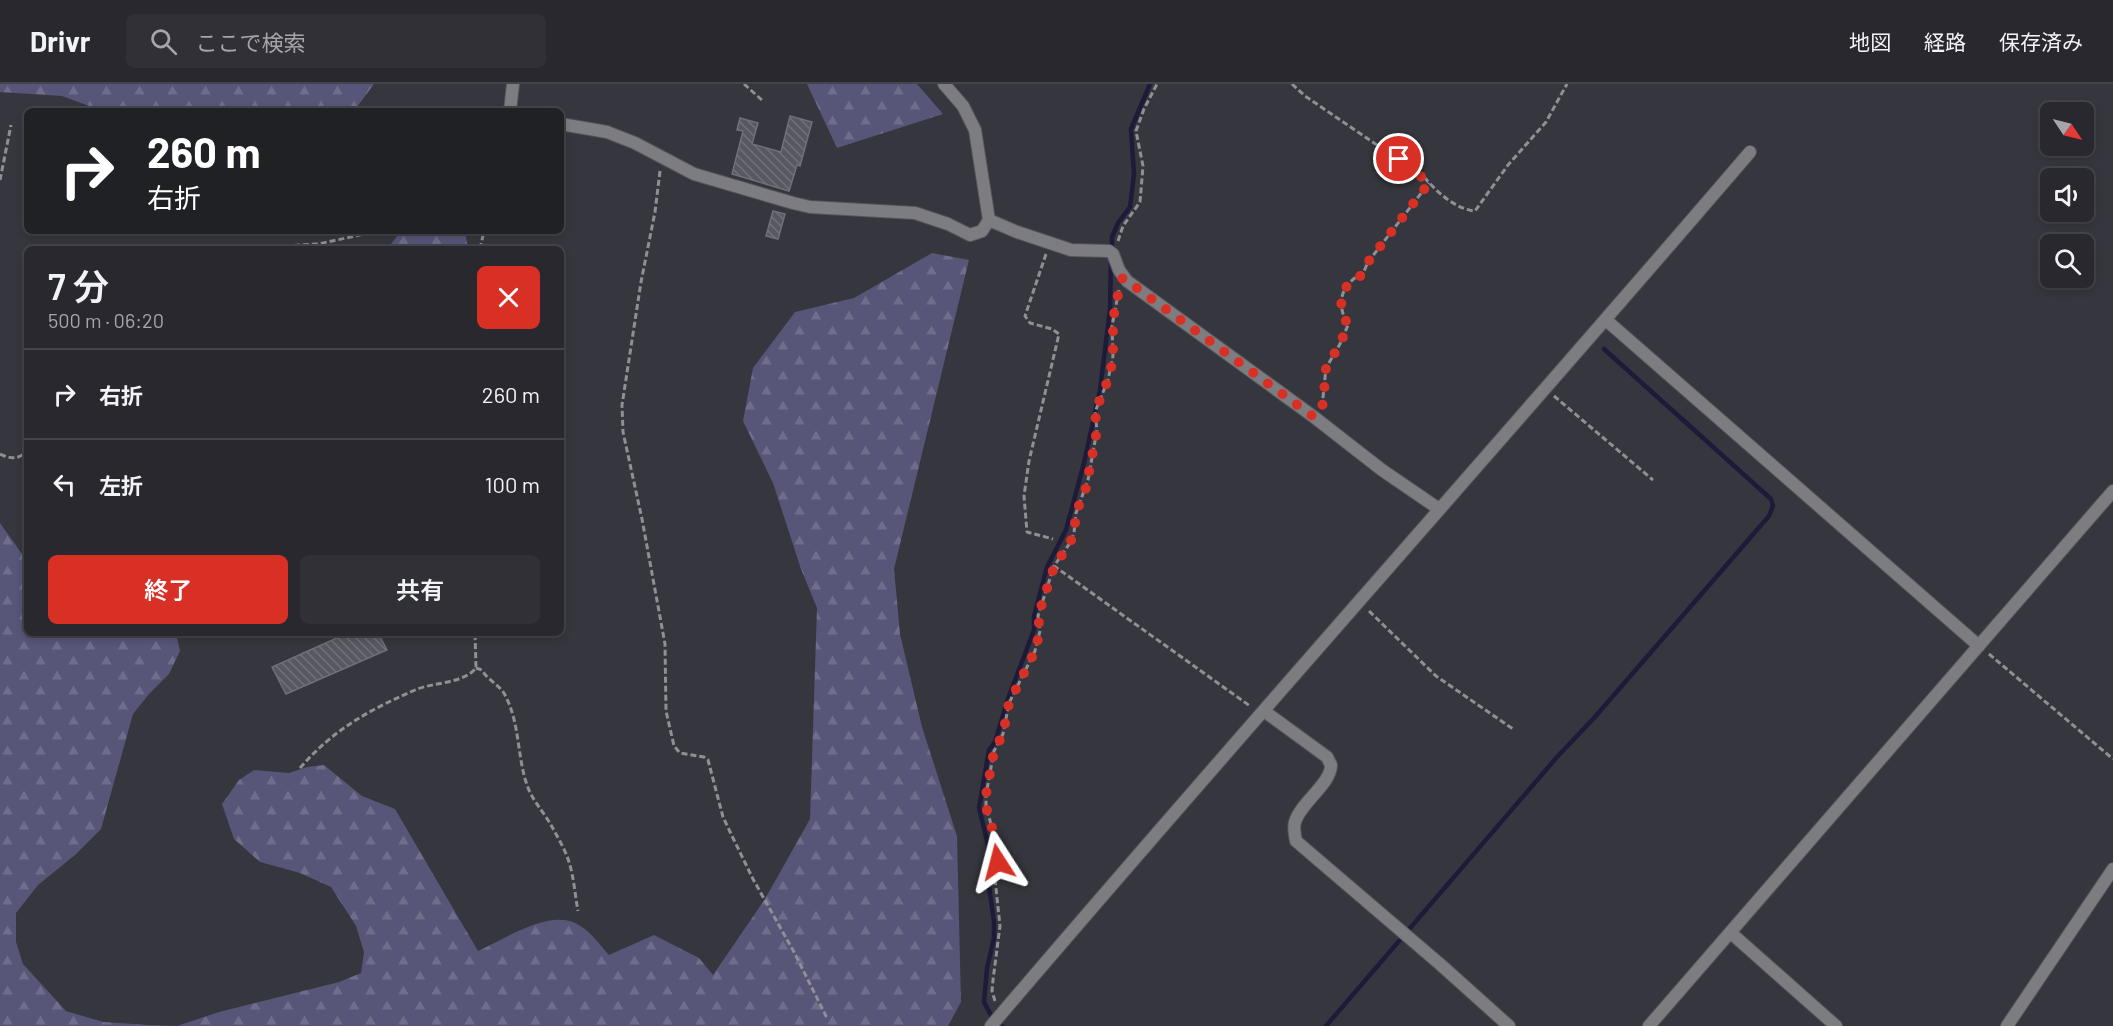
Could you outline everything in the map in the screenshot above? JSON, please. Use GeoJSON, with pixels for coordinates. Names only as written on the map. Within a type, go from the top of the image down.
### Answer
{"type":"FeatureCollection","features":[{"type":"Feature","properties":{"kind":"street"},"geometry":{"type":"LineString","coordinates":[[510,108],[513,84]]}},
{"type":"Feature","properties":{"kind":"street"},"geometry":{"type":"LineString","coordinates":[[564,125],[607,132],[635,143],[682,169],[707,179],[810,207],[915,213],[948,224],[970,235],[982,231],[989,220],[975,130],[963,106],[944,84]]}},
{"type":"Feature","properties":{"kind":"street"},"geometry":{"type":"LineString","coordinates":[[991,1026],[1110,886],[1546,389],[1750,152]]}},
{"type":"Feature","properties":{"kind":"street"},"geometry":{"type":"LineString","coordinates":[[989,220],[1049,244],[1080,252],[1107,251],[1113,254],[1123,278],[1314,417],[1382,470],[1439,509]]}},
{"type":"Feature","properties":{"kind":"street"},"geometry":{"type":"LineString","coordinates":[[1606,320],[1978,645]]}},
{"type":"Feature","properties":{"kind":"street"},"geometry":{"type":"LineString","coordinates":[[1649,1026],[2113,491]]}},
{"type":"Feature","properties":{"kind":"street"},"geometry":{"type":"LineString","coordinates":[[1264,711],[1327,757],[1331,765],[1328,777],[1301,810],[1295,822],[1296,842],[1509,1026]]}},
{"type":"Feature","properties":{"kind":"street"},"geometry":{"type":"LineString","coordinates":[[2007,1026],[2113,869]]}},
{"type":"Feature","properties":{"kind":"street"},"geometry":{"type":"LineString","coordinates":[[1731,933],[1836,1026]]}},
{"type":"Feature","properties":{"kind":"path"},"geometry":{"type":"LineString","coordinates":[[744,84],[763,101]]}},
{"type":"Feature","properties":{"kind":"path"},"geometry":{"type":"LineString","coordinates":[[1113,254],[1123,226],[1140,202],[1143,166],[1136,131],[1157,84]]}},
{"type":"Feature","properties":{"kind":"path"},"geometry":{"type":"LineString","coordinates":[[1292,84],[1305,96],[1385,149],[1438,192],[1456,204],[1475,211],[1508,165],[1546,122],[1567,84]]}},
{"type":"Feature","properties":{"kind":"path"},"geometry":{"type":"LineString","coordinates":[[0,180],[11,124]]}},
{"type":"Feature","properties":{"kind":"path"},"geometry":{"type":"LineString","coordinates":[[662,157],[655,212],[641,282],[622,405],[623,432],[665,644],[667,720],[674,746],[680,753],[704,757],[708,760],[723,817],[827,1018]]}},
{"type":"Feature","properties":{"kind":"path"},"geometry":{"type":"LineString","coordinates":[[1314,417],[1323,404],[1326,368],[1348,325],[1341,312],[1342,297],[1356,278],[1361,276],[1368,262],[1429,183]]}},
{"type":"Feature","properties":{"kind":"path"},"geometry":{"type":"LineString","coordinates":[[283,246],[318,244],[365,234]]}},
{"type":"Feature","properties":{"kind":"path"},"geometry":{"type":"LineString","coordinates":[[1049,244],[1025,316],[1030,324],[1052,329],[1059,334],[1029,461],[1024,496],[1027,532],[1053,539]]}},
{"type":"Feature","properties":{"kind":"path"},"geometry":{"type":"LineString","coordinates":[[1003,1012],[998,1007],[992,991],[1000,926],[995,879],[1000,855],[986,807],[986,795],[994,751],[1003,734],[1009,703],[1035,651],[1040,631],[1038,616],[1054,567],[1074,533],[1076,513],[1086,488],[1097,430],[1095,412],[1110,375],[1113,356],[1113,319],[1123,278]]}},
{"type":"Feature","properties":{"kind":"path"},"geometry":{"type":"LineString","coordinates":[[1546,389],[1653,480]]}},
{"type":"Feature","properties":{"kind":"path"},"geometry":{"type":"LineString","coordinates":[[0,454],[12,459],[24,454]]}},
{"type":"Feature","properties":{"kind":"path"},"geometry":{"type":"LineString","coordinates":[[1054,567],[1245,703],[1264,711]]}},
{"type":"Feature","properties":{"kind":"path"},"geometry":{"type":"LineString","coordinates":[[1359,601],[1436,676],[1513,729]]}},
{"type":"Feature","properties":{"kind":"path"},"geometry":{"type":"LineString","coordinates":[[475,636],[476,668]]}},
{"type":"Feature","properties":{"kind":"path"},"geometry":{"type":"LineString","coordinates":[[1978,645],[2113,759]]}},
{"type":"Feature","properties":{"kind":"path"},"geometry":{"type":"LineString","coordinates":[[300,768],[317,748],[339,730],[362,716],[417,688],[465,676],[476,668]]}},
{"type":"Feature","properties":{"kind":"path"},"geometry":{"type":"LineString","coordinates":[[476,668],[482,670],[497,685],[509,704],[518,733],[522,768],[528,788],[550,823],[568,860],[578,911]]}},
{"type":"Feature","properties":{"kind":"green space"},"geometry":{"type":"Polygon","coordinates":[[[0,84],[374,84],[356,108],[95,108],[62,96],[0,92],[0,84]]]}},
{"type":"Feature","properties":{"kind":"green space"},"geometry":{"type":"Polygon","coordinates":[[[807,84],[917,84],[943,114],[837,148],[807,84]]]}},
{"type":"Feature","properties":{"kind":"green space"},"geometry":{"type":"Polygon","coordinates":[[[466,234],[468,246],[389,246],[398,235],[466,234]]]}},
{"type":"Feature","properties":{"kind":"green space"},"geometry":{"type":"Polygon","coordinates":[[[932,253],[969,260],[894,569],[900,634],[922,727],[957,836],[961,1002],[948,1026],[177,1026],[219,1012],[339,982],[361,973],[364,952],[356,926],[331,887],[300,873],[260,862],[234,839],[222,804],[239,780],[254,770],[289,773],[307,767],[324,765],[362,796],[395,809],[478,951],[525,928],[552,920],[564,920],[585,929],[609,955],[654,935],[699,958],[713,975],[765,899],[810,819],[817,608],[801,569],[773,483],[743,421],[753,368],[795,312],[854,298],[932,253]]]}},
{"type":"Feature","properties":{"kind":"green space"},"geometry":{"type":"Polygon","coordinates":[[[0,523],[24,555],[24,636],[177,636],[180,651],[169,674],[133,714],[101,829],[75,855],[38,885],[16,913],[16,942],[23,964],[66,1011],[103,1022],[177,1026],[0,1026],[0,523]]]}},
{"type":"Feature","properties":{"kind":"building"},"geometry":{"type":"Polygon","coordinates":[[[790,116],[812,122],[800,166],[797,165],[789,191],[732,174],[743,131],[737,130],[740,118],[758,123],[752,144],[781,152],[790,116]]]}},
{"type":"Feature","properties":{"kind":"building"},"geometry":{"type":"Polygon","coordinates":[[[773,211],[785,214],[778,239],[766,236],[773,211]]]}},
{"type":"Feature","properties":{"kind":"building"},"geometry":{"type":"Polygon","coordinates":[[[341,636],[380,636],[387,650],[286,694],[272,667],[341,636]]]}},
{"type":"Feature","properties":{"kind":"waterway"},"geometry":{"type":"LineString","coordinates":[[1112,251],[1112,237],[1118,223],[1130,207],[1134,174],[1131,129],[1150,84]]}},
{"type":"Feature","properties":{"kind":"waterway"},"geometry":{"type":"LineString","coordinates":[[1002,1026],[994,1021],[984,1002],[987,968],[994,938],[994,922],[989,886],[988,845],[979,808],[989,750],[995,742],[1008,699],[1034,630],[1034,616],[1047,567],[1066,530],[1084,463],[1100,390],[1110,309],[1111,260]]}},
{"type":"Feature","properties":{"kind":"waterway"},"geometry":{"type":"LineString","coordinates":[[1326,1026],[1557,757],[1594,718],[1769,516],[1773,506],[1771,499],[1604,349]]}},
{"type":"Feature","properties":{"kind":"route"},"geometry":{"type":"LineString","coordinates":[[998,862],[1000,855],[986,807],[994,751],[1003,734],[1009,703],[1035,651],[1040,631],[1038,616],[1054,567],[1074,533],[1076,513],[1079,500],[1086,488],[1097,430],[1095,412],[1110,375],[1113,356],[1113,319],[1121,280],[1123,278],[1314,417],[1323,404],[1326,368],[1348,325],[1341,312],[1342,297],[1356,278],[1361,276],[1368,262],[1429,183],[1399,159]]}}]}
